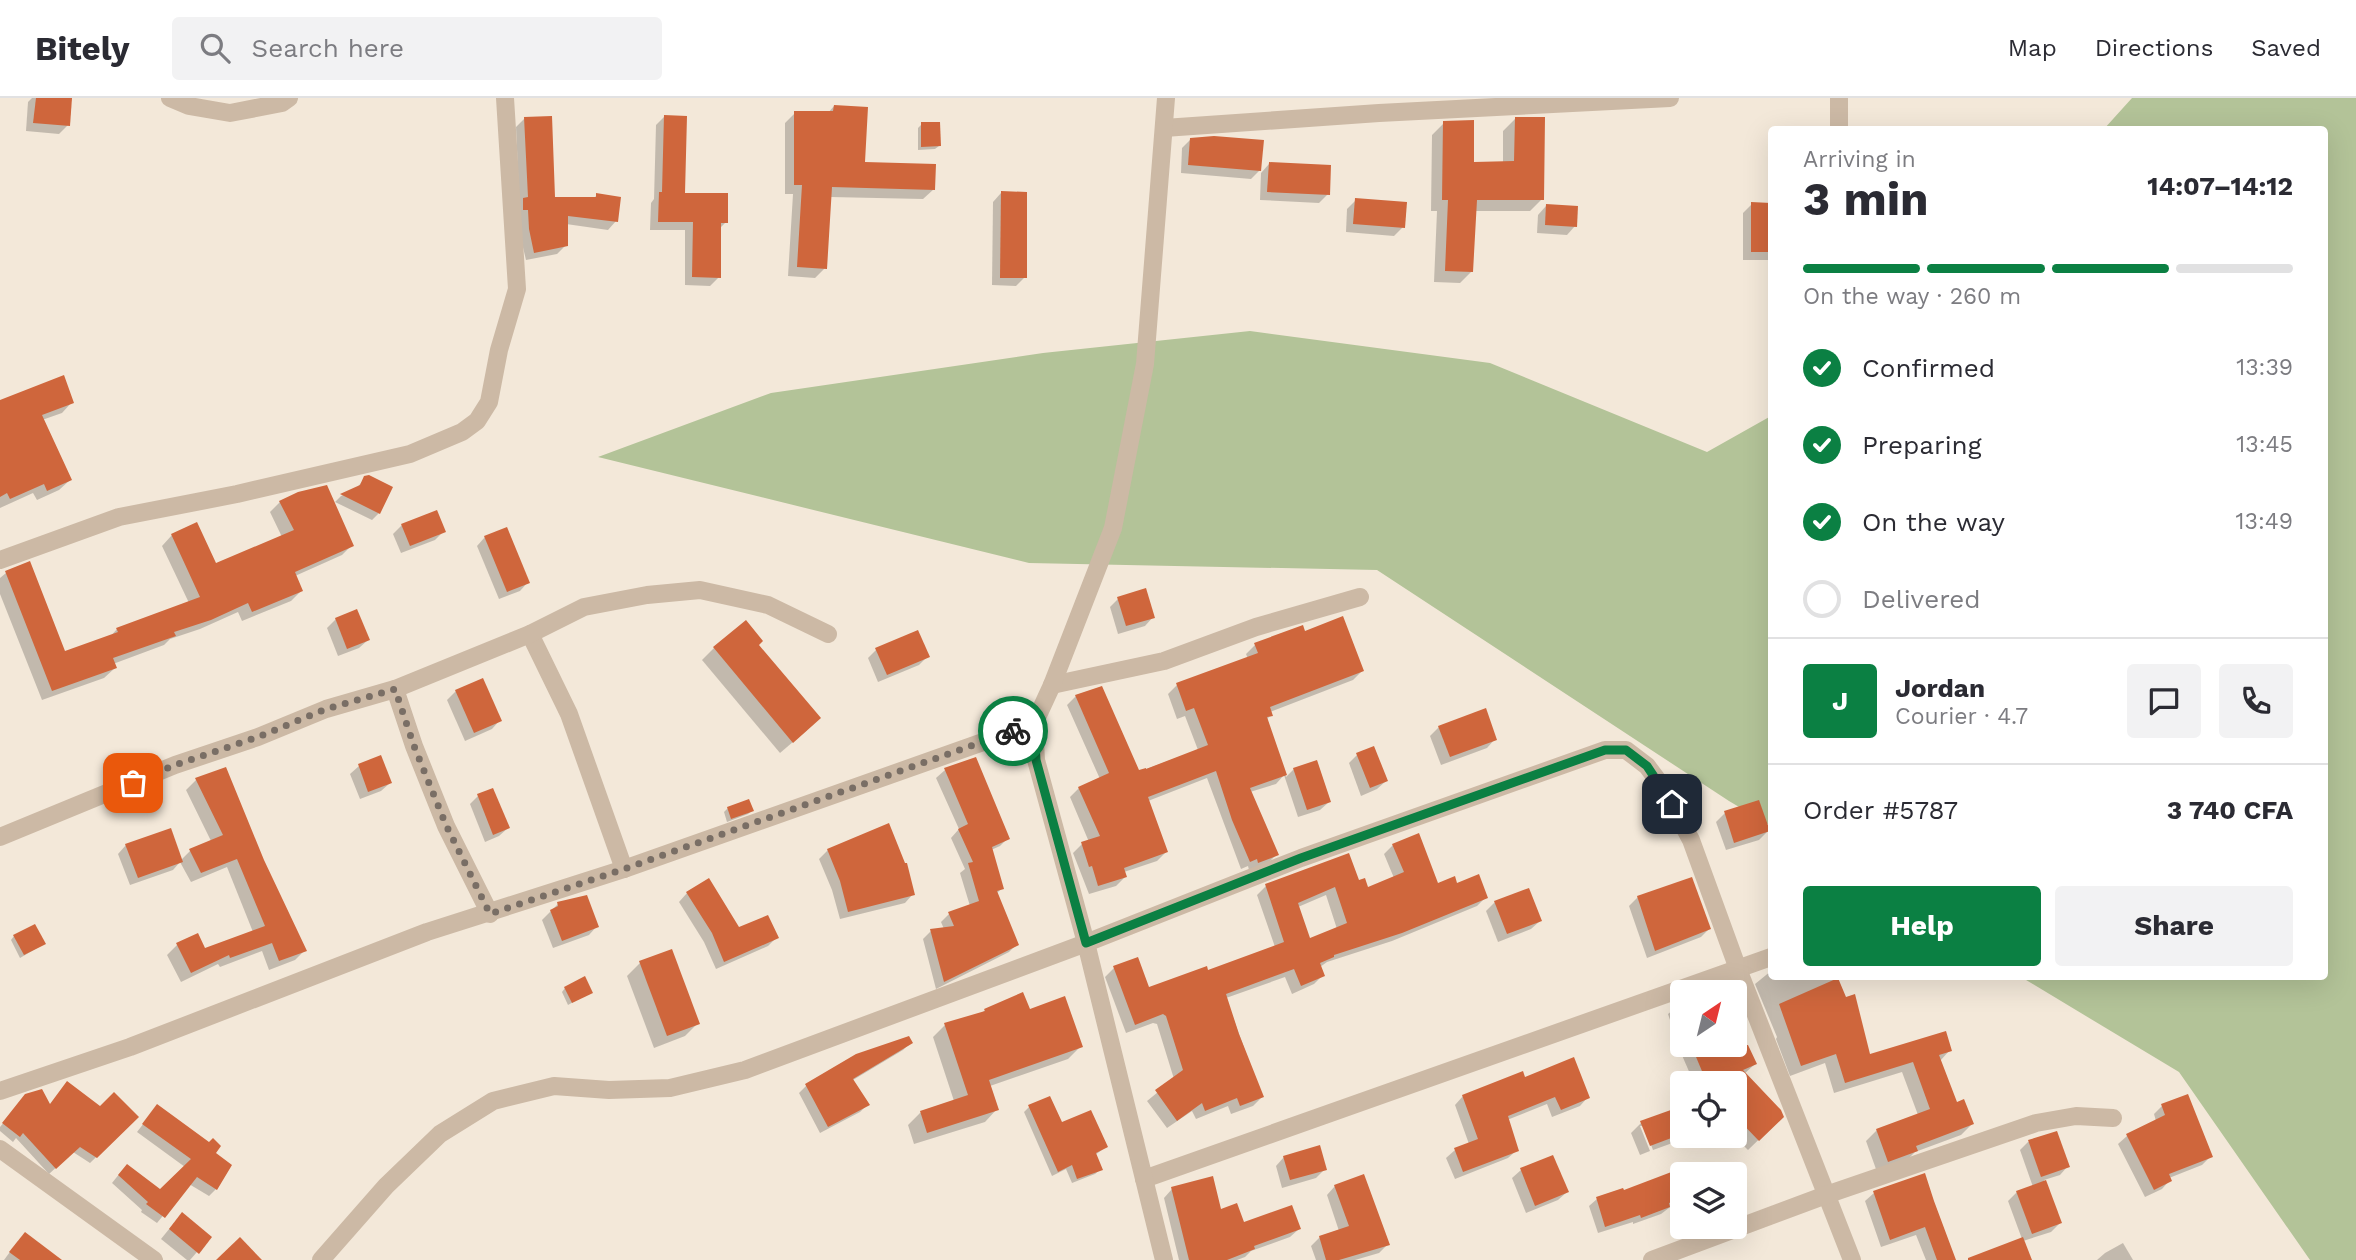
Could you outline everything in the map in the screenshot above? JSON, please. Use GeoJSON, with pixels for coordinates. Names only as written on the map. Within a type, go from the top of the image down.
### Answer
{"type":"FeatureCollection","features":[{"type":"Feature","properties":{"kind":"street"},"geometry":{"type":"LineString","coordinates":[[170,98],[230,113],[282,103],[289,98]]}},
{"type":"Feature","properties":{"kind":"street"},"geometry":{"type":"LineString","coordinates":[[0,560],[119,517],[237,494],[410,454],[462,432],[477,421],[489,401],[499,350],[517,289],[505,98]]}},
{"type":"Feature","properties":{"kind":"street"},"geometry":{"type":"LineString","coordinates":[[1164,1260],[1086,943],[1036,760],[1034,724],[1114,528],[1145,364],[1166,98]]}},
{"type":"Feature","properties":{"kind":"street"},"geometry":{"type":"LineString","coordinates":[[1164,128],[1379,113],[1670,98]]}},
{"type":"Feature","properties":{"kind":"street"},"geometry":{"type":"LineString","coordinates":[[1839,98],[1839,126]]}},
{"type":"Feature","properties":{"kind":"street"},"geometry":{"type":"LineString","coordinates":[[0,837],[175,765],[258,737],[326,709],[395,689],[530,634],[584,607],[647,595],[700,590],[768,605],[828,634]]}},
{"type":"Feature","properties":{"kind":"street"},"geometry":{"type":"LineString","coordinates":[[1052,685],[1164,661],[1256,627],[1360,597]]}},
{"type":"Feature","properties":{"kind":"street"},"geometry":{"type":"LineString","coordinates":[[530,634],[569,714],[624,869]]}},
{"type":"Feature","properties":{"kind":"street"},"geometry":{"type":"LineString","coordinates":[[395,689],[414,746],[446,825],[490,914]]}},
{"type":"Feature","properties":{"kind":"street"},"geometry":{"type":"LineString","coordinates":[[0,1091],[130,1047],[427,932],[624,869],[1034,724]]}},
{"type":"Feature","properties":{"kind":"street"},"geometry":{"type":"LineString","coordinates":[[321,1260],[386,1186],[440,1134],[494,1101],[554,1086],[609,1090],[670,1088],[745,1070],[1086,943],[1327,849],[1605,750],[1626,750],[1647,766],[1662,786],[1691,839],[1738,969],[1852,1260]]}},
{"type":"Feature","properties":{"kind":"street"},"geometry":{"type":"LineString","coordinates":[[1144,1179],[1768,958]]}},
{"type":"Feature","properties":{"kind":"street"},"geometry":{"type":"LineString","coordinates":[[1652,1260],[1826,1195],[2036,1123],[2076,1116],[2113,1118]]}},
{"type":"Feature","properties":{"kind":"street"},"geometry":{"type":"LineString","coordinates":[[0,1149],[154,1260]]}},
{"type":"Feature","properties":{"kind":"green space"},"geometry":{"type":"Polygon","coordinates":[[[2132,98],[2356,98],[2356,1260],[2310,1260],[2179,1072],[2026,980],[2328,980],[2328,126],[2107,126],[2132,98]]]}},
{"type":"Feature","properties":{"kind":"green space"},"geometry":{"type":"Polygon","coordinates":[[[1250,331],[1490,363],[1707,452],[1768,418],[1768,824],[1377,570],[1029,563],[598,457],[771,393],[1043,353],[1250,331]]]}},
{"type":"Feature","properties":{"kind":"building"},"geometry":{"type":"Polygon","coordinates":[[[36,98],[72,98],[70,126],[33,123],[36,98]]]}},
{"type":"Feature","properties":{"kind":"building"},"geometry":{"type":"Polygon","coordinates":[[[834,105],[868,107],[865,162],[936,164],[935,190],[832,187],[827,269],[797,267],[802,185],[794,185],[794,111],[833,111],[834,105]]]}},
{"type":"Feature","properties":{"kind":"building"},"geometry":{"type":"Polygon","coordinates":[[[664,115],[687,116],[685,193],[728,193],[728,223],[721,223],[721,278],[692,277],[693,222],[658,222],[659,192],[662,192],[664,115]]]}},
{"type":"Feature","properties":{"kind":"building"},"geometry":{"type":"Polygon","coordinates":[[[552,116],[555,197],[596,197],[596,193],[621,197],[618,222],[568,216],[568,246],[534,253],[528,210],[523,210],[523,198],[528,197],[524,117],[552,116]]]}},
{"type":"Feature","properties":{"kind":"building"},"geometry":{"type":"Polygon","coordinates":[[[1515,117],[1545,117],[1544,200],[1477,200],[1473,272],[1445,271],[1448,200],[1442,200],[1443,121],[1474,120],[1474,162],[1514,161],[1515,117]]]}},
{"type":"Feature","properties":{"kind":"building"},"geometry":{"type":"Polygon","coordinates":[[[921,122],[940,122],[941,146],[921,147],[921,122]]]}},
{"type":"Feature","properties":{"kind":"building"},"geometry":{"type":"Polygon","coordinates":[[[1214,136],[1264,140],[1261,171],[1188,165],[1190,138],[1214,136]]]}},
{"type":"Feature","properties":{"kind":"building"},"geometry":{"type":"Polygon","coordinates":[[[1269,162],[1331,165],[1330,195],[1267,192],[1269,162]]]}},
{"type":"Feature","properties":{"kind":"building"},"geometry":{"type":"Polygon","coordinates":[[[1001,191],[1027,192],[1027,278],[1000,278],[1001,191]]]}},
{"type":"Feature","properties":{"kind":"building"},"geometry":{"type":"Polygon","coordinates":[[[1355,198],[1407,202],[1405,228],[1353,224],[1355,198]]]}},
{"type":"Feature","properties":{"kind":"building"},"geometry":{"type":"Polygon","coordinates":[[[1751,202],[1768,203],[1768,252],[1751,252],[1751,202]]]}},
{"type":"Feature","properties":{"kind":"building"},"geometry":{"type":"Polygon","coordinates":[[[1546,204],[1578,206],[1577,227],[1545,225],[1546,204]]]}},
{"type":"Feature","properties":{"kind":"building"},"geometry":{"type":"Polygon","coordinates":[[[64,375],[74,403],[42,415],[72,480],[47,491],[44,484],[10,499],[7,493],[0,497],[0,400],[64,375]]]}},
{"type":"Feature","properties":{"kind":"building"},"geometry":{"type":"Polygon","coordinates":[[[369,475],[393,487],[380,514],[340,494],[360,485],[364,476],[369,475]]]}},
{"type":"Feature","properties":{"kind":"building"},"geometry":{"type":"Polygon","coordinates":[[[327,485],[354,546],[295,572],[303,591],[252,612],[248,603],[211,620],[174,632],[176,636],[113,658],[117,668],[52,691],[5,571],[30,561],[65,651],[118,632],[116,628],[200,597],[171,534],[197,522],[216,563],[294,530],[279,501],[298,492],[327,485]]]}},
{"type":"Feature","properties":{"kind":"building"},"geometry":{"type":"Polygon","coordinates":[[[437,510],[446,532],[410,546],[401,524],[437,510]]]}},
{"type":"Feature","properties":{"kind":"building"},"geometry":{"type":"Polygon","coordinates":[[[507,527],[530,583],[507,592],[484,536],[507,527]]]}},
{"type":"Feature","properties":{"kind":"building"},"geometry":{"type":"Polygon","coordinates":[[[1146,588],[1155,618],[1126,626],[1117,597],[1146,588]]]}},
{"type":"Feature","properties":{"kind":"building"},"geometry":{"type":"Polygon","coordinates":[[[357,609],[370,640],[347,649],[335,618],[357,609]]]}},
{"type":"Feature","properties":{"kind":"building"},"geometry":{"type":"Polygon","coordinates":[[[1343,616],[1364,671],[1270,707],[1273,716],[1267,717],[1287,775],[1250,788],[1279,855],[1258,863],[1257,859],[1250,862],[1232,820],[1216,771],[1148,797],[1168,852],[1124,868],[1127,877],[1098,886],[1081,842],[1100,836],[1078,787],[1109,773],[1075,695],[1102,686],[1139,770],[1146,769],[1208,745],[1194,708],[1186,711],[1176,683],[1258,653],[1254,643],[1303,625],[1305,631],[1343,616]]]}},
{"type":"Feature","properties":{"kind":"building"},"geometry":{"type":"Polygon","coordinates":[[[746,620],[763,641],[759,645],[821,718],[793,743],[713,647],[746,620]]]}},
{"type":"Feature","properties":{"kind":"building"},"geometry":{"type":"Polygon","coordinates":[[[918,630],[930,657],[887,675],[875,648],[918,630]]]}},
{"type":"Feature","properties":{"kind":"building"},"geometry":{"type":"Polygon","coordinates":[[[483,678],[502,721],[474,733],[455,690],[483,678]]]}},
{"type":"Feature","properties":{"kind":"building"},"geometry":{"type":"Polygon","coordinates":[[[1486,708],[1497,740],[1450,757],[1438,726],[1486,708]]]}},
{"type":"Feature","properties":{"kind":"building"},"geometry":{"type":"Polygon","coordinates":[[[1374,746],[1388,781],[1370,788],[1356,753],[1374,746]]]}},
{"type":"Feature","properties":{"kind":"building"},"geometry":{"type":"Polygon","coordinates":[[[381,755],[392,783],[368,792],[358,764],[381,755]]]}},
{"type":"Feature","properties":{"kind":"building"},"geometry":{"type":"Polygon","coordinates":[[[976,757],[1010,839],[992,847],[1004,889],[997,891],[1019,945],[944,982],[930,929],[954,926],[948,912],[979,901],[968,863],[973,862],[958,829],[968,824],[944,768],[976,757]]]}},
{"type":"Feature","properties":{"kind":"building"},"geometry":{"type":"Polygon","coordinates":[[[1317,760],[1331,802],[1307,810],[1293,768],[1317,760]]]}},
{"type":"Feature","properties":{"kind":"building"},"geometry":{"type":"Polygon","coordinates":[[[226,767],[264,860],[307,951],[279,961],[272,943],[230,958],[229,955],[191,973],[176,943],[198,933],[205,948],[265,926],[237,859],[201,873],[189,849],[223,835],[195,778],[226,767]]]}},
{"type":"Feature","properties":{"kind":"building"},"geometry":{"type":"Polygon","coordinates":[[[493,788],[510,828],[493,835],[477,794],[493,788]]]}},
{"type":"Feature","properties":{"kind":"building"},"geometry":{"type":"Polygon","coordinates":[[[749,799],[754,811],[731,819],[727,807],[749,799]]]}},
{"type":"Feature","properties":{"kind":"building"},"geometry":{"type":"Polygon","coordinates":[[[1759,800],[1768,832],[1734,843],[1724,811],[1759,800]]]}},
{"type":"Feature","properties":{"kind":"building"},"geometry":{"type":"Polygon","coordinates":[[[889,823],[907,863],[915,895],[848,912],[840,881],[827,849],[889,823]]]}},
{"type":"Feature","properties":{"kind":"building"},"geometry":{"type":"Polygon","coordinates":[[[171,828],[183,862],[138,878],[125,844],[171,828]]]}},
{"type":"Feature","properties":{"kind":"building"},"geometry":{"type":"Polygon","coordinates":[[[1419,833],[1438,883],[1455,876],[1457,883],[1479,874],[1488,898],[1402,933],[1334,955],[1320,963],[1325,976],[1301,986],[1294,969],[1226,994],[1264,1097],[1240,1106],[1237,1098],[1205,1111],[1202,1103],[1177,1121],[1155,1090],[1183,1070],[1166,1016],[1163,1014],[1135,1025],[1113,966],[1138,957],[1149,987],[1207,966],[1208,970],[1284,942],[1265,884],[1349,853],[1359,880],[1365,878],[1368,887],[1404,872],[1392,844],[1419,833]],[[1335,887],[1298,903],[1310,938],[1347,923],[1335,887]]]}},
{"type":"Feature","properties":{"kind":"building"},"geometry":{"type":"Polygon","coordinates":[[[1692,877],[1711,929],[1655,951],[1637,896],[1692,877]]]}},
{"type":"Feature","properties":{"kind":"building"},"geometry":{"type":"Polygon","coordinates":[[[709,878],[739,927],[768,915],[779,938],[724,962],[712,933],[686,892],[709,878]]]}},
{"type":"Feature","properties":{"kind":"building"},"geometry":{"type":"Polygon","coordinates":[[[1529,888],[1542,921],[1507,934],[1494,901],[1529,888]]]}},
{"type":"Feature","properties":{"kind":"building"},"geometry":{"type":"Polygon","coordinates":[[[587,895],[599,927],[562,941],[550,910],[558,906],[557,902],[587,895]]]}},
{"type":"Feature","properties":{"kind":"building"},"geometry":{"type":"Polygon","coordinates":[[[35,924],[46,944],[24,955],[13,935],[35,924]]]}},
{"type":"Feature","properties":{"kind":"building"},"geometry":{"type":"Polygon","coordinates":[[[672,949],[700,1024],[667,1036],[639,961],[672,949]]]}},
{"type":"Feature","properties":{"kind":"building"},"geometry":{"type":"Polygon","coordinates":[[[585,976],[593,993],[572,1003],[564,987],[585,976]]]}},
{"type":"Feature","properties":{"kind":"building"},"geometry":{"type":"Polygon","coordinates":[[[1839,980],[1846,997],[1855,994],[1870,1054],[1946,1031],[1952,1051],[1939,1055],[1957,1102],[1964,1099],[1974,1124],[1916,1146],[1918,1151],[1888,1162],[1876,1129],[1930,1109],[1913,1062],[1845,1083],[1836,1054],[1801,1066],[1779,1004],[1839,980]]]}},
{"type":"Feature","properties":{"kind":"building"},"geometry":{"type":"Polygon","coordinates":[[[1023,992],[1030,1009],[1065,996],[1083,1047],[989,1080],[999,1110],[927,1133],[920,1111],[968,1095],[944,1023],[985,1011],[984,1009],[1023,992]]]}},
{"type":"Feature","properties":{"kind":"building"},"geometry":{"type":"Polygon","coordinates":[[[909,1036],[913,1043],[853,1079],[870,1105],[828,1127],[805,1084],[856,1054],[909,1036]]]}},
{"type":"Feature","properties":{"kind":"building"},"geometry":{"type":"Polygon","coordinates":[[[1747,1045],[1757,1064],[1744,1071],[1702,1071],[1696,1057],[1747,1057],[1747,1045]]]}},
{"type":"Feature","properties":{"kind":"building"},"geometry":{"type":"Polygon","coordinates":[[[1574,1057],[1590,1098],[1561,1110],[1555,1097],[1508,1116],[1519,1151],[1463,1172],[1454,1148],[1478,1139],[1462,1095],[1523,1071],[1525,1077],[1574,1057]]]}},
{"type":"Feature","properties":{"kind":"building"},"geometry":{"type":"Polygon","coordinates":[[[1747,1074],[1781,1110],[1784,1117],[1759,1141],[1747,1129],[1747,1074]]]}},
{"type":"Feature","properties":{"kind":"building"},"geometry":{"type":"Polygon","coordinates":[[[67,1081],[100,1106],[114,1092],[139,1117],[97,1158],[80,1147],[56,1169],[23,1133],[20,1137],[2,1123],[25,1094],[42,1089],[50,1104],[67,1081]]]}},
{"type":"Feature","properties":{"kind":"building"},"geometry":{"type":"Polygon","coordinates":[[[2188,1094],[2213,1157],[2169,1174],[2172,1181],[2154,1190],[2126,1134],[2165,1115],[2161,1104],[2188,1094]]]}},
{"type":"Feature","properties":{"kind":"building"},"geometry":{"type":"Polygon","coordinates":[[[1050,1096],[1062,1122],[1091,1110],[1108,1147],[1096,1153],[1103,1170],[1077,1179],[1072,1165],[1058,1172],[1028,1105],[1050,1096]]]}},
{"type":"Feature","properties":{"kind":"building"},"geometry":{"type":"Polygon","coordinates":[[[157,1104],[209,1142],[213,1138],[221,1146],[216,1153],[232,1165],[217,1190],[197,1177],[165,1218],[146,1204],[148,1202],[118,1175],[127,1164],[160,1189],[191,1159],[142,1124],[157,1104]]]}},
{"type":"Feature","properties":{"kind":"building"},"geometry":{"type":"Polygon","coordinates":[[[1670,1110],[1670,1138],[1650,1146],[1640,1121],[1670,1110]]]}},
{"type":"Feature","properties":{"kind":"building"},"geometry":{"type":"Polygon","coordinates":[[[2057,1131],[2070,1167],[2041,1177],[2028,1140],[2057,1131]]]}},
{"type":"Feature","properties":{"kind":"building"},"geometry":{"type":"Polygon","coordinates":[[[1320,1145],[1327,1170],[1290,1180],[1283,1156],[1320,1145]]]}},
{"type":"Feature","properties":{"kind":"building"},"geometry":{"type":"Polygon","coordinates":[[[1553,1155],[1569,1192],[1535,1206],[1520,1168],[1553,1155]]]}},
{"type":"Feature","properties":{"kind":"building"},"geometry":{"type":"Polygon","coordinates":[[[1670,1173],[1670,1207],[1605,1227],[1596,1197],[1623,1188],[1624,1190],[1670,1173]]]}},
{"type":"Feature","properties":{"kind":"building"},"geometry":{"type":"Polygon","coordinates":[[[1925,1173],[1956,1260],[1937,1260],[1925,1227],[1890,1240],[1873,1191],[1925,1173]]]}},
{"type":"Feature","properties":{"kind":"building"},"geometry":{"type":"Polygon","coordinates":[[[1364,1174],[1390,1245],[1339,1260],[1326,1260],[1319,1236],[1349,1226],[1334,1185],[1364,1174]]]}},
{"type":"Feature","properties":{"kind":"building"},"geometry":{"type":"Polygon","coordinates":[[[1213,1176],[1221,1209],[1237,1203],[1244,1222],[1292,1205],[1301,1229],[1254,1246],[1255,1249],[1227,1260],[1189,1260],[1171,1187],[1213,1176]]]}},
{"type":"Feature","properties":{"kind":"building"},"geometry":{"type":"Polygon","coordinates":[[[2046,1180],[2062,1223],[2032,1234],[2016,1191],[2046,1180]]]}},
{"type":"Feature","properties":{"kind":"building"},"geometry":{"type":"Polygon","coordinates":[[[182,1212],[212,1237],[199,1254],[169,1229],[182,1212]]]}},
{"type":"Feature","properties":{"kind":"building"},"geometry":{"type":"Polygon","coordinates":[[[25,1232],[62,1260],[20,1260],[9,1252],[25,1232]]]}},
{"type":"Feature","properties":{"kind":"building"},"geometry":{"type":"Polygon","coordinates":[[[240,1237],[262,1260],[216,1260],[240,1237]]]}},
{"type":"Feature","properties":{"kind":"building"},"geometry":{"type":"Polygon","coordinates":[[[2023,1237],[2032,1260],[1968,1260],[1968,1258],[2023,1237]]]}},
{"type":"Feature","properties":{"kind":"way so far"},"geometry":{"type":"LineString","coordinates":[[133,783],[326,709],[395,689],[414,746],[446,825],[490,914],[1013,731]]}},
{"type":"Feature","properties":{"kind":"route"},"geometry":{"type":"LineString","coordinates":[[1013,731],[1034,724],[1036,760],[1086,943],[1301,858],[1605,750],[1626,750],[1647,766],[1672,804]]}}]}
